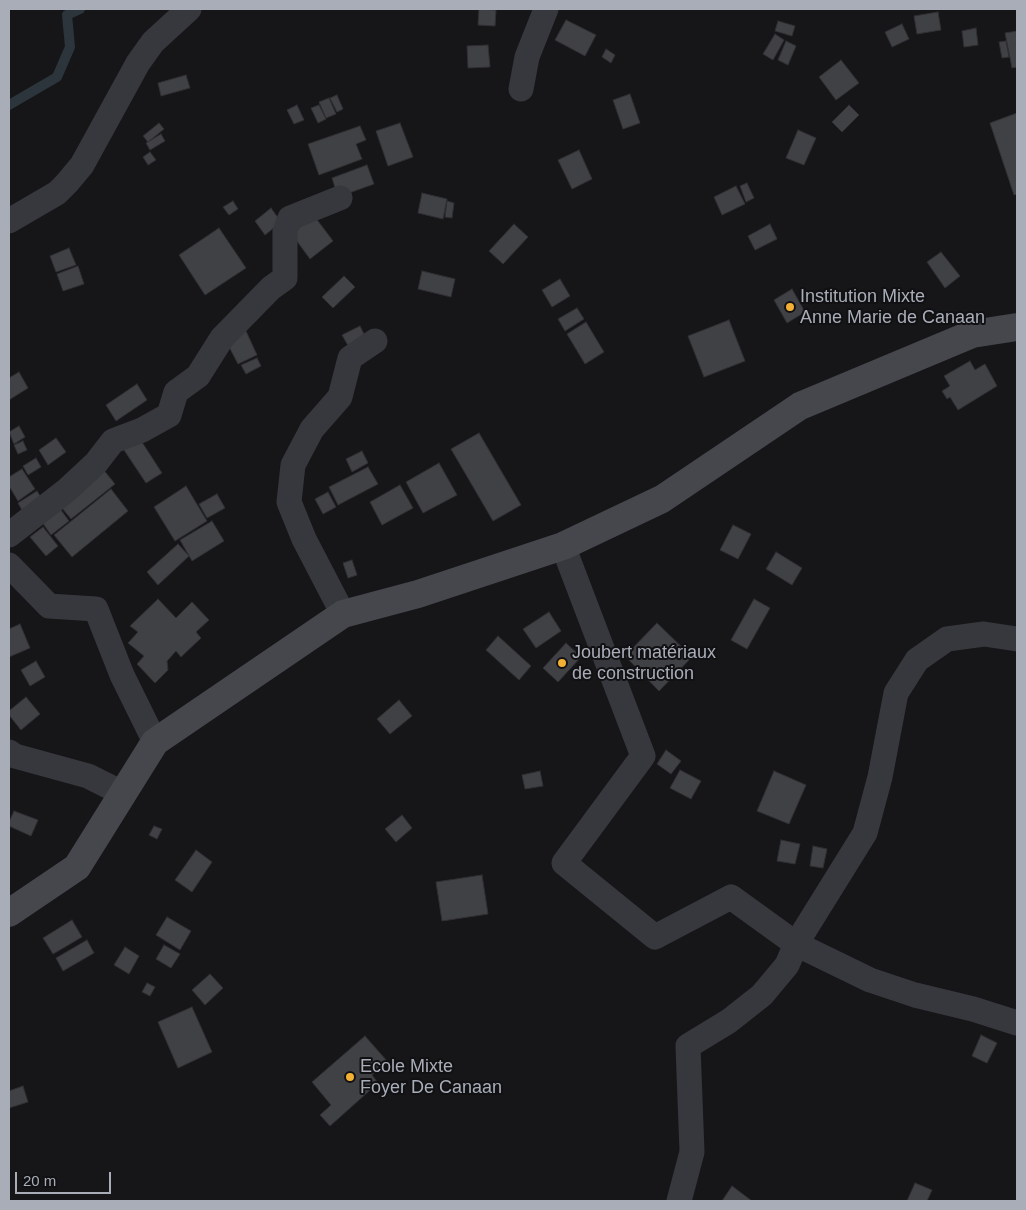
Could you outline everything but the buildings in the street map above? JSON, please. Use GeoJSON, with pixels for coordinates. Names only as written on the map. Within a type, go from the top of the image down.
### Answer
{"type":"FeatureCollection","features":[{"type":"Feature","properties":{"kind":"street"},"geometry":{"type":"LineString","coordinates":[[9,221],[57,193],[82,166],[138,63],[153,42],[189,9]]}},
{"type":"Feature","properties":{"kind":"street"},"geometry":{"type":"LineString","coordinates":[[521,89],[527,57],[546,9]]}},
{"type":"Feature","properties":{"kind":"street"},"geometry":{"type":"LineString","coordinates":[[9,535],[67,490],[96,463],[113,441],[142,430],[169,415],[176,392],[198,376],[222,338],[284,278],[285,231],[290,218],[340,198]]}},
{"type":"Feature","properties":{"kind":"street"},"geometry":{"type":"LineString","coordinates":[[9,913],[77,867],[155,742],[343,614],[418,594],[563,546],[662,499],[800,406],[972,334],[1017,327]]}},
{"type":"Feature","properties":{"kind":"street"},"geometry":{"type":"LineString","coordinates":[[343,614],[304,539],[289,502],[293,466],[312,429],[340,397],[350,358],[375,342]]}},
{"type":"Feature","properties":{"kind":"street"},"geometry":{"type":"LineString","coordinates":[[563,546],[643,756],[564,863],[655,936],[731,897],[796,944],[870,980],[915,995],[973,1009],[1017,1023]]}},
{"type":"Feature","properties":{"kind":"street"},"geometry":{"type":"LineString","coordinates":[[9,565],[49,606],[96,609],[122,675],[155,742]]}},
{"type":"Feature","properties":{"kind":"street"},"geometry":{"type":"LineString","coordinates":[[679,1201],[692,1152],[688,1046],[729,1021],[762,995],[787,965],[796,944],[865,833],[880,777],[896,693],[916,660],[948,640],[984,634],[1017,639]]}},
{"type":"Feature","properties":{"kind":"street"},"geometry":{"type":"LineString","coordinates":[[9,752],[15,756],[88,776],[124,794]]}},
{"type":"Feature","properties":{"kind":"waterway"},"geometry":{"type":"LineString","coordinates":[[9,105],[57,77],[70,47],[67,15],[80,9]]}},
{"type":"Feature","properties":{"kind":"place","name":"Institution Mixte Anne Marie de Canaan"},"geometry":{"type":"Point","coordinates":[790,307]}},
{"type":"Feature","properties":{"kind":"place","name":"Joubert matériaux de construction"},"geometry":{"type":"Point","coordinates":[562,663]}},
{"type":"Feature","properties":{"kind":"place","name":"Ecole Mixte Foyer De Canaan"},"geometry":{"type":"Point","coordinates":[350,1077]}}]}
